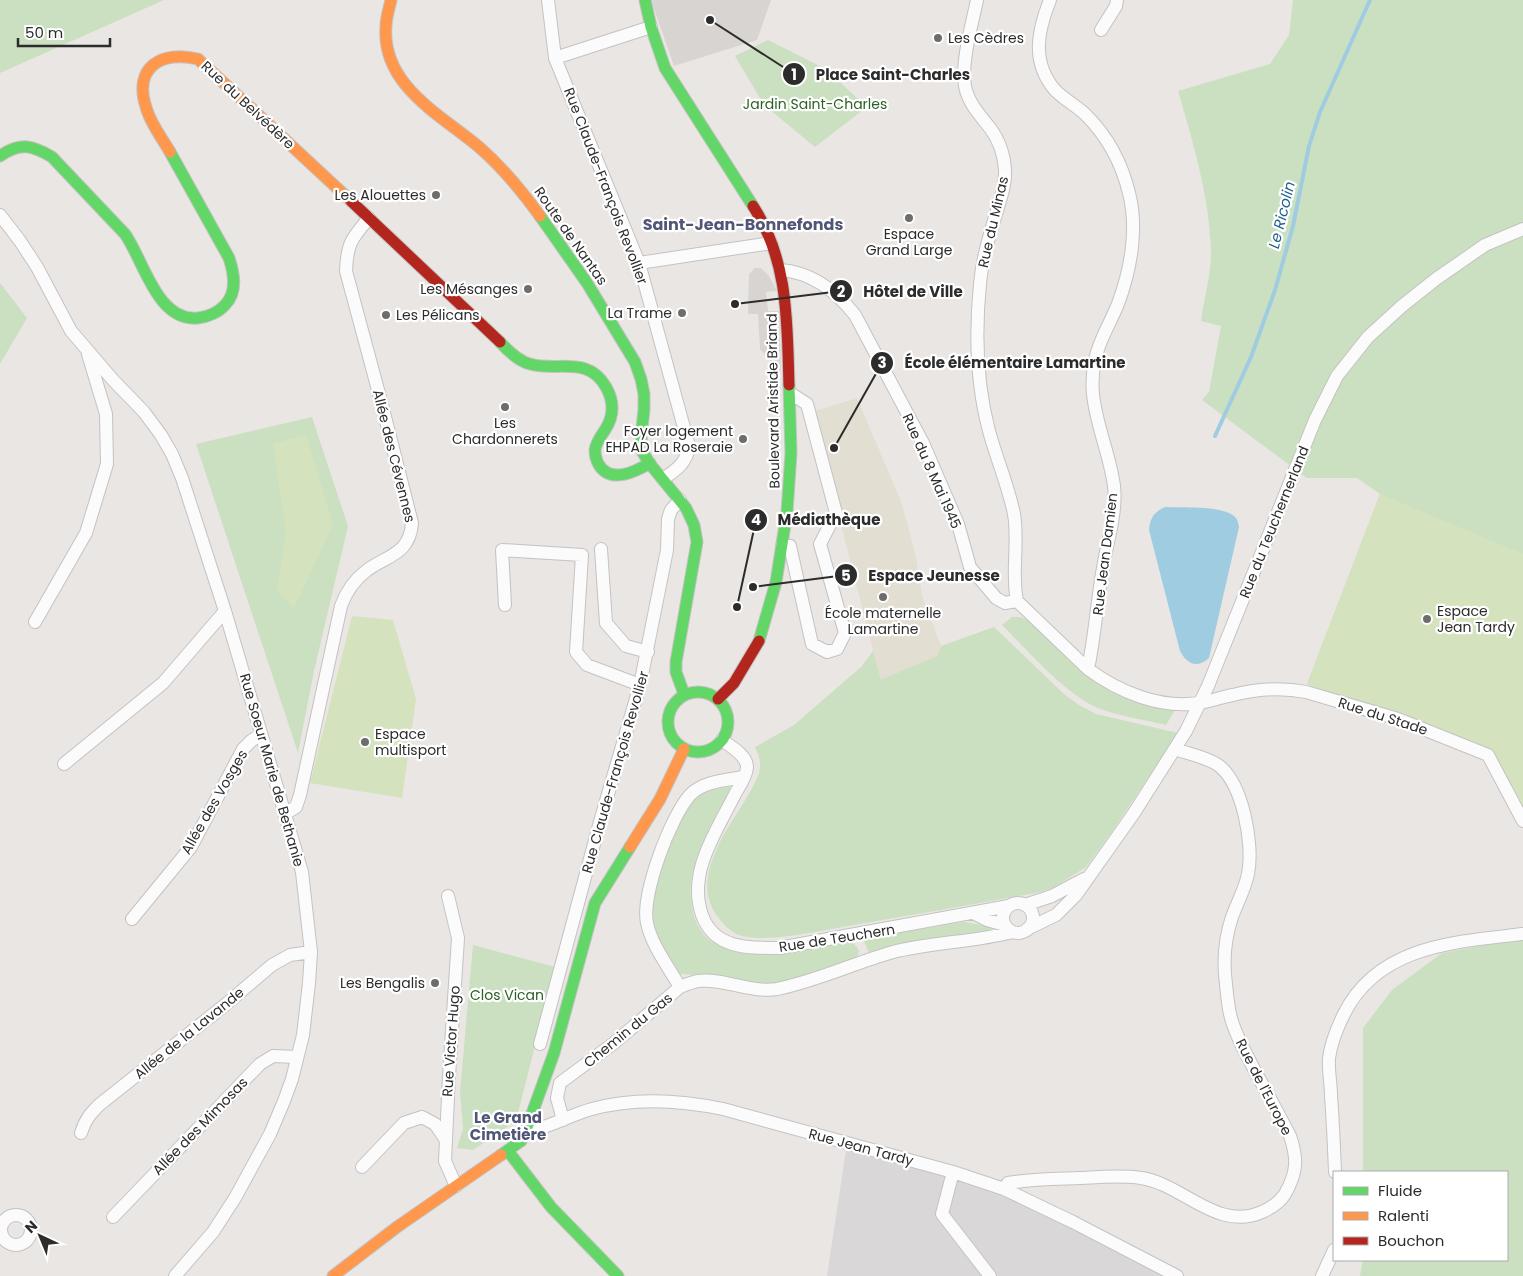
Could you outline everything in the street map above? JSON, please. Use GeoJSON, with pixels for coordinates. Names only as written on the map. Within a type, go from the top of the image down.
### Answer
{"type":"FeatureCollection","features":[{"type":"Feature","properties":{"kind":"street","name":"Route de Nantas"},"geometry":{"type":"LineString","coordinates":[[391,0],[385,26],[386,44],[390,60],[397,73],[412,94],[497,164],[548,224],[638,368],[644,398],[642,451],[691,517],[697,542],[676,662],[676,672],[684,694]]}},
{"type":"Feature","properties":{"kind":"street","name":"Rue Claude-François Revollier"},"geometry":{"type":"LineString","coordinates":[[548,0],[555,58],[639,263],[689,446],[683,463],[663,479]]}},
{"type":"Feature","properties":{"kind":"street","name":"Boulevard Aristide Briand"},"geometry":{"type":"LineString","coordinates":[[645,0],[651,27],[665,68],[756,210],[771,243],[780,270],[780,290],[788,322],[791,473],[782,546],[770,609],[761,637],[734,683],[718,699]]}},
{"type":"Feature","properties":{"kind":"street","name":"Rue du Minas"},"geometry":{"type":"LineString","coordinates":[[976,0],[964,70],[965,87],[972,104],[998,141],[1003,155],[1005,172],[1002,193],[984,258],[980,284],[977,354],[982,402],[1014,514],[1016,552],[1014,586],[1017,601]]}},
{"type":"Feature","properties":{"kind":"street","name":"Rue Jean Damien"},"geometry":{"type":"LineString","coordinates":[[1050,0],[1038,36],[1039,53],[1044,73],[1055,89],[1085,114],[1103,134],[1114,152],[1130,195],[1133,218],[1130,265],[1119,302],[1105,329],[1095,360],[1093,393],[1114,487],[1113,517],[1088,669]]}},
{"type":"Feature","properties":{"kind":"street"},"geometry":{"type":"LineString","coordinates":[[1101,30],[1116,6],[1117,0]]}},
{"type":"Feature","properties":{"kind":"street"},"geometry":{"type":"LineString","coordinates":[[555,58],[651,27]]}},
{"type":"Feature","properties":{"kind":"street","name":"Rue du Belvédère"},"geometry":{"type":"LineString","coordinates":[[0,156],[7,150],[17,146],[27,146],[40,149],[52,157],[127,237],[158,294],[172,312],[180,316],[200,318],[219,311],[228,303],[235,283],[231,264],[146,109],[143,99],[144,80],[148,71],[158,61],[168,56],[188,55],[198,59],[208,66],[514,356],[528,364],[585,368],[596,374],[603,382],[611,400],[612,410],[610,421],[597,443],[595,451],[596,460],[602,468],[610,474],[625,474],[639,470],[650,463]]}},
{"type":"Feature","properties":{"kind":"street","name":"Rue Soeur Marie de Bethanie"},"geometry":{"type":"LineString","coordinates":[[0,215],[20,241],[46,283],[72,331],[144,412],[172,454],[182,478],[225,611],[302,872],[310,952],[309,983],[305,1021],[284,1101],[270,1134],[235,1198],[213,1232],[175,1276]]}},
{"type":"Feature","properties":{"kind":"street","name":"Allée des Cévennes"},"geometry":{"type":"LineString","coordinates":[[286,814],[296,807],[300,795],[345,595],[367,570],[400,550],[412,531],[412,523],[405,495],[346,271],[347,251],[353,237],[369,218]]}},
{"type":"Feature","properties":{"kind":"street","name":"Rue du Teuchernerland"},"geometry":{"type":"LineString","coordinates":[[1027,929],[1056,915],[1076,895],[1134,813],[1175,749],[1201,703],[1315,420],[1337,376],[1368,337],[1402,306],[1436,279],[1485,245],[1523,229]]}},
{"type":"Feature","properties":{"kind":"street"},"geometry":{"type":"LineString","coordinates":[[639,263],[771,243]]}},
{"type":"Feature","properties":{"kind":"street","name":"Rue du 8 Mai 1945"},"geometry":{"type":"LineString","coordinates":[[780,270],[805,275],[818,282],[845,302],[855,315],[923,443],[958,524],[970,567],[996,598],[1005,603],[1017,601]]}},
{"type":"Feature","properties":{"kind":"street"},"geometry":{"type":"LineString","coordinates":[[35,622],[86,533],[107,464],[106,414],[87,350]]}},
{"type":"Feature","properties":{"kind":"street"},"geometry":{"type":"LineString","coordinates":[[782,546],[790,546],[812,644],[826,652],[837,649],[845,633],[820,544],[836,513],[807,404],[790,394]]}},
{"type":"Feature","properties":{"kind":"street","name":"Rue Claude-François Revollier"},"geometry":{"type":"LineString","coordinates":[[540,1044],[601,818],[640,685],[667,550],[668,520],[671,510],[680,500]]}},
{"type":"Feature","properties":{"kind":"street"},"geometry":{"type":"LineString","coordinates":[[601,549],[606,624],[626,646],[648,652]]}},
{"type":"Feature","properties":{"kind":"street"},"geometry":{"type":"LineString","coordinates":[[506,605],[502,550],[582,555],[576,652],[586,665],[640,685]]}},
{"type":"Feature","properties":{"kind":"street"},"geometry":{"type":"LineString","coordinates":[[1017,601],[1088,669],[1101,679],[1131,694],[1181,705],[1201,703]]}},
{"type":"Feature","properties":{"kind":"street"},"geometry":{"type":"LineString","coordinates":[[64,764],[163,683],[225,611]]}},
{"type":"Feature","properties":{"kind":"street","name":"Rue du Stade"},"geometry":{"type":"LineString","coordinates":[[1201,703],[1235,694],[1268,689],[1290,689],[1398,719],[1488,755],[1523,820]]}},
{"type":"Feature","properties":{"kind":"street"},"geometry":{"type":"LineString","coordinates":[[693,692],[711,694],[718,699],[724,706],[728,723],[722,740],[716,746],[700,752],[684,749],[676,743],[668,726],[668,717],[676,700],[684,694],[693,692]]}},
{"type":"Feature","properties":{"kind":"street","name":"Allée des Vosges"},"geometry":{"type":"LineString","coordinates":[[132,919],[191,847],[243,749],[261,734]]}},
{"type":"Feature","properties":{"kind":"street"},"geometry":{"type":"LineString","coordinates":[[722,740],[745,759],[747,767],[744,777]]}},
{"type":"Feature","properties":{"kind":"street"},"geometry":{"type":"LineString","coordinates":[[333,1276],[397,1227],[508,1152],[521,1141],[529,1127],[554,1053],[595,903],[660,800],[684,749]]}},
{"type":"Feature","properties":{"kind":"street","name":"Rue de l'Europe"},"geometry":{"type":"LineString","coordinates":[[1004,1189],[1008,1183],[1027,1180],[1125,1176],[1144,1178],[1163,1185],[1205,1208],[1223,1215],[1239,1218],[1255,1215],[1270,1209],[1283,1197],[1292,1182],[1296,1165],[1295,1150],[1290,1136],[1236,1031],[1229,1007],[1225,956],[1228,930],[1248,876],[1250,863],[1244,815],[1232,784],[1219,766],[1211,761],[1175,749]]}},
{"type":"Feature","properties":{"kind":"street","name":"Rue de Teuchern"},"geometry":{"type":"LineString","coordinates":[[744,777],[715,833],[699,871],[697,890],[699,906],[704,922],[716,937],[743,947],[779,948],[973,914]]}},
{"type":"Feature","properties":{"kind":"street","name":"Chemin du Gas"},"geometry":{"type":"LineString","coordinates":[[563,1120],[557,1098],[560,1083],[614,1043],[680,987],[649,932],[646,920],[650,885],[658,857],[690,795],[708,784],[744,777]]}},
{"type":"Feature","properties":{"kind":"street","name":"Rue du Teuchernerland"},"geometry":{"type":"LineString","coordinates":[[1025,906],[1052,896],[1090,875]]}},
{"type":"Feature","properties":{"kind":"street","name":"Rue Victor Hugo"},"geometry":{"type":"LineString","coordinates":[[448,896],[458,938],[445,1161],[456,1186]]}},
{"type":"Feature","properties":{"kind":"street"},"geometry":{"type":"LineString","coordinates":[[1017,904],[1029,908],[1032,922],[1027,929],[1020,933],[973,914],[1017,904]]}},
{"type":"Feature","properties":{"kind":"street"},"geometry":{"type":"LineString","coordinates":[[1009,906],[1004,913],[1009,929]]}},
{"type":"Feature","properties":{"kind":"street"},"geometry":{"type":"LineString","coordinates":[[680,987],[697,981],[716,982],[746,988],[774,989],[820,977],[907,949],[993,937],[1009,929]]}},
{"type":"Feature","properties":{"kind":"street"},"geometry":{"type":"LineString","coordinates":[[1335,1171],[1329,1057],[1336,1030],[1350,1002],[1365,984],[1383,968],[1407,955],[1432,948],[1523,934]]}},
{"type":"Feature","properties":{"kind":"street","name":"Allée de la Lavande"},"geometry":{"type":"LineString","coordinates":[[81,1133],[89,1115],[99,1105],[225,1005],[272,965],[290,956],[310,952]]}},
{"type":"Feature","properties":{"kind":"street","name":"Allée des Mimosas"},"geometry":{"type":"LineString","coordinates":[[113,1217],[260,1064],[272,1056],[297,1057]]}},
{"type":"Feature","properties":{"kind":"street","name":"Rue Jean Tardy"},"geometry":{"type":"LineString","coordinates":[[529,1127],[537,1129],[592,1109],[626,1103],[643,1101],[692,1102],[953,1172],[1004,1189],[1073,1222],[1177,1276]]}},
{"type":"Feature","properties":{"kind":"street"},"geometry":{"type":"LineString","coordinates":[[362,1167],[404,1123],[422,1117],[435,1124],[446,1140]]}},
{"type":"Feature","properties":{"kind":"street"},"geometry":{"type":"LineString","coordinates":[[508,1152],[556,1213],[618,1276]]}},
{"type":"Feature","properties":{"kind":"street"},"geometry":{"type":"LineString","coordinates":[[953,1172],[942,1214],[990,1276]]}},
{"type":"Feature","properties":{"kind":"street"},"geometry":{"type":"LineString","coordinates":[[1322,1276],[1333,1252]]}},
{"type":"Feature","properties":{"kind":"shaded area"},"geometry":{"type":"Polygon","coordinates":[[[651,0],[771,0],[757,40],[674,66],[651,0]]]}},
{"type":"Feature","properties":{"kind":"shaded area"},"geometry":{"type":"Polygon","coordinates":[[[755,268],[761,268],[769,276],[777,291],[766,292],[768,311],[779,311],[781,372],[760,349],[758,314],[748,314],[749,274],[755,268]]]}},
{"type":"Feature","properties":{"kind":"shaded area"},"geometry":{"type":"Polygon","coordinates":[[[857,398],[902,504],[916,557],[922,596],[941,646],[937,656],[881,681],[812,412],[857,398]]]}},
{"type":"Feature","properties":{"kind":"shaded area"},"geometry":{"type":"Polygon","coordinates":[[[846,1150],[973,1177],[1177,1276],[827,1276],[846,1150]]]}},
{"type":"Feature","properties":{"kind":"green space"},"geometry":{"type":"Polygon","coordinates":[[[0,0],[164,0],[0,73],[0,0]]]}},
{"type":"Feature","properties":{"kind":"green space"},"geometry":{"type":"Polygon","coordinates":[[[1293,0],[1523,0],[1523,802],[1493,752],[1307,684],[1380,494],[1357,478],[1307,478],[1202,400],[1209,392],[1221,326],[1201,321],[1210,267],[1210,229],[1204,189],[1178,91],[1270,64],[1289,35],[1293,0]]]}},
{"type":"Feature","properties":{"kind":"green space","name":"Jardin Saint-Charles"},"geometry":{"type":"Polygon","coordinates":[[[768,40],[824,68],[867,107],[815,147],[764,105],[735,56],[768,40]]]}},
{"type":"Feature","properties":{"kind":"green space"},"geometry":{"type":"Polygon","coordinates":[[[0,283],[27,318],[0,364],[0,283]]]}},
{"type":"Feature","properties":{"kind":"green space"},"geometry":{"type":"Polygon","coordinates":[[[312,417],[348,526],[314,671],[298,753],[196,444],[312,417]]]}},
{"type":"Feature","properties":{"kind":"green space"},"geometry":{"type":"Polygon","coordinates":[[[306,435],[333,525],[294,608],[277,590],[286,532],[273,444],[306,435]]]}},
{"type":"Feature","properties":{"kind":"green space","name":"Espace Jean Tardy"},"geometry":{"type":"Polygon","coordinates":[[[1380,494],[1523,554],[1523,805],[1493,752],[1400,712],[1307,684],[1380,494]]]}},
{"type":"Feature","properties":{"kind":"green space","name":"Espace multisport"},"geometry":{"type":"Polygon","coordinates":[[[352,616],[393,620],[416,699],[402,798],[310,783],[352,616]]]}},
{"type":"Feature","properties":{"kind":"green space"},"geometry":{"type":"Polygon","coordinates":[[[1012,617],[1021,617],[1027,620],[1102,685],[1119,695],[1141,703],[1175,710],[1166,725],[1106,711],[1073,693],[1047,671],[1002,625],[1012,617]]]}},
{"type":"Feature","properties":{"kind":"green space"},"geometry":{"type":"Polygon","coordinates":[[[994,627],[1064,694],[1079,705],[1096,714],[1178,733],[1086,867],[1053,888],[1036,893],[808,933],[760,938],[736,934],[728,928],[719,919],[708,897],[708,877],[713,857],[722,838],[750,793],[758,775],[760,763],[755,747],[794,725],[861,667],[873,651],[881,680],[937,656],[941,646],[994,627]]]}},
{"type":"Feature","properties":{"kind":"green space"},"geometry":{"type":"Polygon","coordinates":[[[727,785],[731,788],[730,792],[705,841],[691,880],[692,906],[696,922],[703,934],[725,948],[753,953],[790,951],[851,942],[859,950],[856,958],[814,974],[778,983],[745,983],[699,975],[679,974],[652,931],[650,910],[669,839],[694,797],[727,785]]]}},
{"type":"Feature","properties":{"kind":"green space"},"geometry":{"type":"Polygon","coordinates":[[[963,922],[997,929],[869,953],[863,939],[963,922]]]}},
{"type":"Feature","properties":{"kind":"green space"},"geometry":{"type":"Polygon","coordinates":[[[1523,938],[1523,1276],[1360,1276],[1363,1261],[1508,1261],[1508,1171],[1363,1171],[1363,1028],[1392,990],[1442,953],[1523,938]]]}},
{"type":"Feature","properties":{"kind":"green space","name":"Clos Vican"},"geometry":{"type":"Polygon","coordinates":[[[473,945],[555,967],[516,1121],[473,1150],[457,1148],[463,1129],[460,1092],[473,945]]]}},
{"type":"Feature","properties":{"kind":"water"},"geometry":{"type":"Polygon","coordinates":[[[1165,507],[1202,508],[1222,511],[1235,517],[1239,527],[1209,658],[1196,664],[1189,662],[1180,651],[1149,530],[1153,516],[1165,507]]]}},
{"type":"Feature","properties":{"kind":"waterway","name":"Le Ricolin"},"geometry":{"type":"LineString","coordinates":[[1215,436],[1251,357],[1275,290],[1293,226],[1309,146],[1320,112],[1370,0]]}},
{"type":"Feature","properties":{"kind":"traffic: fast"},"geometry":{"type":"LineString","coordinates":[[645,0],[651,27],[665,68],[753,206]]}},
{"type":"Feature","properties":{"kind":"traffic: fast"},"geometry":{"type":"LineString","coordinates":[[0,156],[14,149],[26,147],[38,150],[52,157],[125,234],[153,288],[162,300],[172,310],[184,317],[198,318],[223,308],[229,300],[234,282],[232,270],[229,258],[170,152]]}},
{"type":"Feature","properties":{"kind":"traffic: fast"},"geometry":{"type":"LineString","coordinates":[[540,216],[587,283],[635,362],[644,394],[641,436],[642,451],[650,464],[686,508],[694,525],[697,542],[676,662],[676,672],[684,694]]}},
{"type":"Feature","properties":{"kind":"traffic: fast"},"geometry":{"type":"LineString","coordinates":[[500,342],[506,349],[526,363],[541,366],[572,366],[590,371],[599,377],[606,387],[612,403],[608,425],[595,450],[597,461],[604,471],[616,475],[630,473],[650,463]]}},
{"type":"Feature","properties":{"kind":"traffic: fast"},"geometry":{"type":"LineString","coordinates":[[759,641],[776,582],[787,512],[791,453],[789,385]]}},
{"type":"Feature","properties":{"kind":"traffic: fast"},"geometry":{"type":"LineString","coordinates":[[692,692],[704,692],[715,697],[723,705],[728,716],[728,722],[726,734],[715,747],[704,752],[692,752],[681,747],[673,739],[668,728],[668,716],[673,705],[681,697],[692,692]]}},
{"type":"Feature","properties":{"kind":"traffic: fast"},"geometry":{"type":"LineString","coordinates":[[501,1155],[521,1141],[526,1130],[554,1053],[595,903],[630,847]]}},
{"type":"Feature","properties":{"kind":"traffic: fast"},"geometry":{"type":"LineString","coordinates":[[508,1151],[551,1207],[618,1276]]}},
{"type":"Feature","properties":{"kind":"traffic: slow"},"geometry":{"type":"LineString","coordinates":[[391,0],[386,23],[387,47],[393,65],[403,82],[416,97],[479,147],[496,163],[519,188],[540,216]]}},
{"type":"Feature","properties":{"kind":"traffic: slow"},"geometry":{"type":"LineString","coordinates":[[170,152],[153,125],[148,113],[143,93],[144,81],[147,72],[162,60],[173,57],[198,59],[351,201]]}},
{"type":"Feature","properties":{"kind":"traffic: slow"},"geometry":{"type":"LineString","coordinates":[[630,847],[660,799],[684,749]]}},
{"type":"Feature","properties":{"kind":"traffic: slow"},"geometry":{"type":"LineString","coordinates":[[333,1276],[397,1227],[501,1155]]}},
{"type":"Feature","properties":{"kind":"traffic: jam"},"geometry":{"type":"LineString","coordinates":[[351,201],[500,342]]}},
{"type":"Feature","properties":{"kind":"traffic: jam"},"geometry":{"type":"LineString","coordinates":[[753,206],[774,248],[780,270],[788,339],[789,385]]}},
{"type":"Feature","properties":{"kind":"traffic: jam"},"geometry":{"type":"LineString","coordinates":[[718,699],[734,683],[759,641]]}},
{"type":"Feature","properties":{"kind":"place","name":"Place Saint-Charles"},"geometry":{"type":"Point","coordinates":[710,20]}},
{"type":"Feature","properties":{"kind":"place","name":"Les Cèdres"},"geometry":{"type":"Point","coordinates":[938,38]}},
{"type":"Feature","properties":{"kind":"place","name":"Les Alouettes"},"geometry":{"type":"Point","coordinates":[436,195]}},
{"type":"Feature","properties":{"kind":"place","name":"Espace Grand Large"},"geometry":{"type":"Point","coordinates":[909,218]}},
{"type":"Feature","properties":{"kind":"place","name":"Les Mésanges"},"geometry":{"type":"Point","coordinates":[528,289]}},
{"type":"Feature","properties":{"kind":"place","name":"Hôtel de Ville"},"geometry":{"type":"Point","coordinates":[735,304]}},
{"type":"Feature","properties":{"kind":"place","name":"La Trame"},"geometry":{"type":"Point","coordinates":[682,313]}},
{"type":"Feature","properties":{"kind":"place","name":"Les Pélicans"},"geometry":{"type":"Point","coordinates":[386,315]}},
{"type":"Feature","properties":{"kind":"place","name":"Les Chardonnerets"},"geometry":{"type":"Point","coordinates":[505,407]}},
{"type":"Feature","properties":{"kind":"place","name":"Foyer logement EHPAD La Roseraie"},"geometry":{"type":"Point","coordinates":[743,439]}},
{"type":"Feature","properties":{"kind":"place","name":"École élémentaire Lamartine"},"geometry":{"type":"Point","coordinates":[834,448]}},
{"type":"Feature","properties":{"kind":"place","name":"Espace Jeunesse"},"geometry":{"type":"Point","coordinates":[753,587]}},
{"type":"Feature","properties":{"kind":"place","name":"École maternelle Lamartine"},"geometry":{"type":"Point","coordinates":[883,597]}},
{"type":"Feature","properties":{"kind":"place","name":"Médiathèque"},"geometry":{"type":"Point","coordinates":[737,607]}},
{"type":"Feature","properties":{"kind":"place","name":"Espace Jean Tardy"},"geometry":{"type":"Point","coordinates":[1427,619]}},
{"type":"Feature","properties":{"kind":"place","name":"Espace multisport"},"geometry":{"type":"Point","coordinates":[365,742]}},
{"type":"Feature","properties":{"kind":"place","name":"Les Bengalis"},"geometry":{"type":"Point","coordinates":[435,983]}},
{"type":"Feature","properties":{"kind":"district","name":"Saint-Jean-Bonnefonds"},"geometry":{"type":"Point","coordinates":[743,224]}},
{"type":"Feature","properties":{"kind":"district","name":"Le Grand Cimetière"},"geometry":{"type":"Point","coordinates":[508,1126]}}]}
